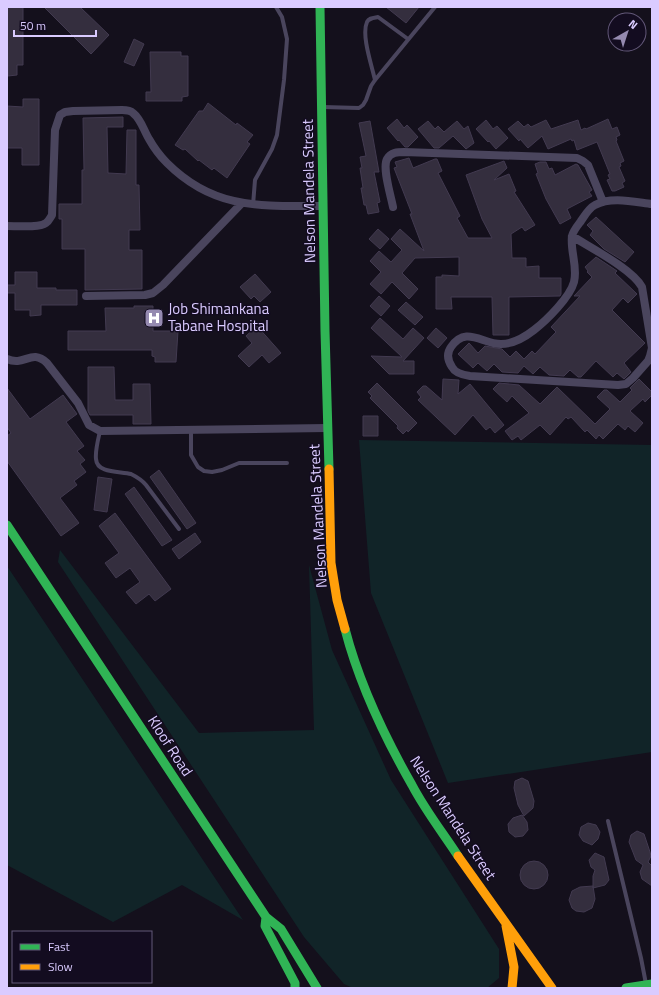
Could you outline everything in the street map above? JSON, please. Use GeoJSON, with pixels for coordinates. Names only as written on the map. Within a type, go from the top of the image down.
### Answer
{"type":"FeatureCollection","features":[{"type":"Feature","properties":{"kind":"main road","name":"Nelson Mandela Street"},"geometry":{"type":"LineString","coordinates":[[320,7],[331,563],[337,600],[348,641],[362,680],[382,728],[412,786],[458,856],[552,988]]}},
{"type":"Feature","properties":{"kind":"main road","name":"Kloof Road"},"geometry":{"type":"LineString","coordinates":[[7,526],[266,917],[265,926],[295,983],[295,988]]}},
{"type":"Feature","properties":{"kind":"main road"},"geometry":{"type":"LineString","coordinates":[[266,917],[281,929],[317,988]]}},
{"type":"Feature","properties":{"kind":"main road"},"geometry":{"type":"LineString","coordinates":[[504,921],[514,967],[512,988]]}},
{"type":"Feature","properties":{"kind":"main road"},"geometry":{"type":"LineString","coordinates":[[311,976],[325,988]]}},
{"type":"Feature","properties":{"kind":"main road"},"geometry":{"type":"LineString","coordinates":[[288,988],[292,978]]}},
{"type":"Feature","properties":{"kind":"main road"},"geometry":{"type":"LineString","coordinates":[[626,988],[645,986]]}},
{"type":"Feature","properties":{"kind":"street"},"geometry":{"type":"LineString","coordinates":[[7,226],[39,226],[50,220],[52,215],[55,130],[60,115],[65,112],[73,111],[128,110],[133,112],[140,121],[157,152],[166,163],[193,184],[209,193],[242,204],[323,206]]}},
{"type":"Feature","properties":{"kind":"street"},"geometry":{"type":"LineString","coordinates":[[394,207],[385,166],[386,160],[395,152],[577,158],[583,160],[588,165],[603,202]]}},
{"type":"Feature","properties":{"kind":"street"},"geometry":{"type":"LineString","coordinates":[[572,236],[627,270],[638,280],[642,287],[652,348],[648,361],[641,370],[626,384],[618,386],[470,376],[461,374],[453,369],[448,361],[448,355],[450,348],[461,338],[475,337],[500,344],[517,340],[534,330],[560,305],[572,288],[575,280],[572,236],[587,212],[594,205],[613,200],[652,204]]}},
{"type":"Feature","properties":{"kind":"street"},"geometry":{"type":"LineString","coordinates":[[86,296],[145,295],[153,293],[242,204]]}},
{"type":"Feature","properties":{"kind":"street"},"geometry":{"type":"LineString","coordinates":[[7,359],[16,362],[31,357],[42,358],[78,403],[89,425],[100,431],[328,428]]}},
{"type":"Feature","properties":{"kind":"lane"},"geometry":{"type":"LineString","coordinates":[[253,205],[256,180],[272,149],[277,135],[284,80],[287,39],[282,17],[276,7]]}},
{"type":"Feature","properties":{"kind":"lane"},"geometry":{"type":"LineString","coordinates":[[321,107],[359,108],[363,105],[375,80],[435,7]]}},
{"type":"Feature","properties":{"kind":"lane"},"geometry":{"type":"LineString","coordinates":[[375,80],[366,38],[365,28],[367,21],[372,18],[378,18],[408,39]]}},
{"type":"Feature","properties":{"kind":"lane"},"geometry":{"type":"LineString","coordinates":[[191,430],[191,455],[198,467],[204,471],[212,472],[222,470],[238,463],[287,463]]}},
{"type":"Feature","properties":{"kind":"lane"},"geometry":{"type":"LineString","coordinates":[[100,431],[95,459],[97,464],[101,468],[129,474],[141,480],[179,530]]}},
{"type":"Feature","properties":{"kind":"lane"},"geometry":{"type":"LineString","coordinates":[[608,821],[641,958],[645,986]]}},
{"type":"Feature","properties":{"kind":"green space"},"geometry":{"type":"Polygon","coordinates":[[[359,440],[652,445],[652,752],[448,783],[371,593],[359,440]]]}},
{"type":"Feature","properties":{"kind":"green space"},"geometry":{"type":"Polygon","coordinates":[[[60,550],[199,733],[314,730],[309,565],[332,650],[391,780],[499,949],[499,978],[487,988],[353,988],[344,984],[304,937],[58,562],[60,550]]]}},
{"type":"Feature","properties":{"kind":"green space"},"geometry":{"type":"Polygon","coordinates":[[[7,566],[243,920],[182,885],[113,922],[7,865],[7,566]]]}},
{"type":"Feature","properties":{"kind":"building"},"geometry":{"type":"Polygon","coordinates":[[[7,7],[23,7],[23,65],[17,65],[17,75],[8,76],[7,7]]]}},
{"type":"Feature","properties":{"kind":"building"},"geometry":{"type":"Polygon","coordinates":[[[44,7],[80,7],[109,35],[91,54],[44,7]]]}},
{"type":"Feature","properties":{"kind":"building"},"geometry":{"type":"Polygon","coordinates":[[[386,7],[419,7],[406,23],[386,7]]]}},
{"type":"Feature","properties":{"kind":"building"},"geometry":{"type":"Polygon","coordinates":[[[134,39],[144,44],[134,66],[124,62],[134,39]]]}},
{"type":"Feature","properties":{"kind":"building"},"geometry":{"type":"Polygon","coordinates":[[[150,52],[181,52],[181,56],[188,56],[188,96],[182,97],[182,101],[146,101],[146,92],[151,92],[150,52]]]}},
{"type":"Feature","properties":{"kind":"building"},"geometry":{"type":"Polygon","coordinates":[[[23,99],[39,99],[39,165],[22,165],[22,148],[7,148],[7,106],[23,107],[23,99]]]}},
{"type":"Feature","properties":{"kind":"building"},"geometry":{"type":"Polygon","coordinates":[[[208,103],[236,125],[237,123],[253,135],[247,142],[250,144],[227,178],[214,168],[212,170],[199,160],[198,161],[185,149],[183,150],[175,145],[199,111],[203,111],[208,103]]]}},
{"type":"Feature","properties":{"kind":"building"},"geometry":{"type":"Polygon","coordinates":[[[123,117],[123,127],[107,127],[108,173],[126,174],[127,130],[136,130],[136,185],[139,185],[140,230],[129,230],[129,250],[142,250],[142,289],[85,290],[85,249],[62,249],[62,219],[59,219],[59,204],[82,204],[82,170],[84,170],[83,118],[123,117]]]}},
{"type":"Feature","properties":{"kind":"building"},"geometry":{"type":"Polygon","coordinates":[[[397,119],[404,128],[407,125],[418,137],[408,147],[405,147],[399,140],[398,141],[387,128],[397,119]]]}},
{"type":"Feature","properties":{"kind":"building"},"geometry":{"type":"Polygon","coordinates":[[[608,119],[612,129],[617,127],[620,135],[616,137],[616,141],[624,161],[620,163],[621,166],[619,167],[625,181],[622,183],[624,187],[615,191],[612,191],[607,180],[610,179],[608,175],[610,174],[597,142],[577,150],[574,140],[572,141],[571,139],[548,149],[542,136],[528,148],[508,129],[518,121],[524,127],[528,124],[531,127],[546,120],[551,129],[578,120],[581,130],[608,119]]]}},
{"type":"Feature","properties":{"kind":"building"},"geometry":{"type":"Polygon","coordinates":[[[486,120],[493,129],[497,126],[508,138],[496,149],[476,129],[486,120]]]}},
{"type":"Feature","properties":{"kind":"building"},"geometry":{"type":"Polygon","coordinates":[[[370,121],[379,172],[374,172],[380,202],[377,203],[379,212],[368,214],[366,205],[364,205],[361,188],[363,188],[360,157],[366,156],[359,123],[370,121]]]}},
{"type":"Feature","properties":{"kind":"building"},"geometry":{"type":"Polygon","coordinates":[[[428,121],[435,129],[438,126],[444,132],[457,121],[464,129],[468,126],[474,143],[466,149],[453,136],[439,148],[434,148],[418,129],[428,121]]]}},
{"type":"Feature","properties":{"kind":"building"},"geometry":{"type":"Polygon","coordinates":[[[409,158],[413,168],[437,159],[442,171],[438,173],[460,216],[457,218],[468,238],[492,238],[482,219],[466,175],[504,161],[507,168],[494,180],[509,174],[516,191],[514,192],[535,225],[525,231],[522,227],[511,234],[512,258],[526,258],[526,267],[539,266],[539,278],[561,278],[560,296],[509,297],[509,335],[493,335],[492,297],[451,297],[452,309],[436,309],[436,277],[442,277],[442,275],[459,276],[459,257],[415,258],[402,273],[418,289],[409,299],[392,282],[381,294],[370,284],[381,272],[370,261],[379,251],[391,262],[402,250],[391,239],[400,229],[424,251],[410,214],[412,214],[394,168],[397,167],[395,162],[409,158]]]}},
{"type":"Feature","properties":{"kind":"building"},"geometry":{"type":"Polygon","coordinates":[[[546,162],[549,169],[552,168],[555,175],[576,164],[578,165],[592,190],[589,192],[592,196],[567,209],[571,218],[560,224],[546,199],[536,174],[538,173],[535,164],[546,162]]]}},
{"type":"Feature","properties":{"kind":"building"},"geometry":{"type":"Polygon","coordinates":[[[596,217],[634,252],[625,262],[604,249],[590,235],[593,231],[587,225],[596,217]]]}},
{"type":"Feature","properties":{"kind":"building"},"geometry":{"type":"Polygon","coordinates":[[[378,229],[389,239],[380,249],[369,239],[378,229]]]}},
{"type":"Feature","properties":{"kind":"building"},"geometry":{"type":"Polygon","coordinates":[[[596,257],[617,271],[615,273],[637,294],[628,303],[623,298],[612,310],[645,343],[624,363],[631,372],[624,379],[617,373],[613,377],[596,361],[581,377],[578,377],[570,370],[564,376],[549,375],[540,367],[533,374],[524,366],[518,373],[502,372],[494,364],[487,371],[478,363],[473,368],[458,354],[469,343],[478,353],[485,346],[502,349],[510,357],[516,351],[524,359],[532,351],[535,354],[556,332],[551,327],[580,296],[574,296],[592,277],[587,272],[588,271],[585,267],[596,257]]]}},
{"type":"Feature","properties":{"kind":"building"},"geometry":{"type":"Polygon","coordinates":[[[15,272],[37,272],[37,288],[77,290],[77,305],[41,305],[41,315],[30,316],[30,310],[15,310],[15,293],[7,293],[7,285],[15,285],[15,272]]]}},
{"type":"Feature","properties":{"kind":"building"},"geometry":{"type":"Polygon","coordinates":[[[255,274],[271,292],[260,302],[254,296],[251,299],[240,287],[255,274]]]}},
{"type":"Feature","properties":{"kind":"building"},"geometry":{"type":"Polygon","coordinates":[[[379,296],[390,306],[381,316],[370,306],[379,296]]]}},
{"type":"Feature","properties":{"kind":"building"},"geometry":{"type":"Polygon","coordinates":[[[406,302],[423,317],[415,325],[398,310],[406,302]]]}},
{"type":"Feature","properties":{"kind":"building"},"geometry":{"type":"Polygon","coordinates":[[[134,306],[153,306],[153,331],[178,331],[176,362],[155,362],[155,357],[152,356],[152,350],[68,350],[68,331],[106,331],[105,308],[134,308],[134,306]]]}},
{"type":"Feature","properties":{"kind":"building"},"geometry":{"type":"Polygon","coordinates":[[[380,318],[403,339],[413,328],[424,338],[403,361],[414,361],[414,374],[389,374],[371,356],[402,357],[371,328],[380,318]]]}},
{"type":"Feature","properties":{"kind":"building"},"geometry":{"type":"Polygon","coordinates":[[[257,326],[281,353],[269,363],[262,355],[249,367],[238,356],[252,343],[246,336],[257,326]]]}},
{"type":"Feature","properties":{"kind":"building"},"geometry":{"type":"Polygon","coordinates":[[[436,328],[447,338],[438,348],[427,338],[436,328]]]}},
{"type":"Feature","properties":{"kind":"building"},"geometry":{"type":"Polygon","coordinates":[[[88,367],[114,367],[115,400],[133,400],[133,384],[150,384],[151,424],[133,424],[133,415],[90,415],[88,411],[88,367]]]}},
{"type":"Feature","properties":{"kind":"building"},"geometry":{"type":"Polygon","coordinates":[[[443,379],[459,380],[458,394],[470,384],[504,425],[495,433],[490,427],[486,430],[473,415],[455,435],[418,400],[421,397],[417,392],[423,386],[426,386],[442,400],[443,379]]]}},
{"type":"Feature","properties":{"kind":"building"},"geometry":{"type":"Polygon","coordinates":[[[639,379],[652,392],[652,395],[645,402],[643,399],[630,411],[643,423],[635,432],[628,426],[625,430],[618,424],[603,439],[599,435],[596,439],[587,430],[585,432],[571,417],[568,419],[566,417],[550,435],[540,425],[521,440],[518,436],[512,440],[505,431],[529,413],[512,396],[507,402],[493,389],[499,383],[519,385],[540,404],[557,387],[595,424],[610,409],[597,397],[604,390],[607,390],[620,402],[632,390],[630,388],[639,379]]]}},
{"type":"Feature","properties":{"kind":"building"},"geometry":{"type":"Polygon","coordinates":[[[377,383],[417,423],[408,432],[407,430],[403,434],[397,428],[398,426],[370,398],[372,396],[368,392],[377,383]]]}},
{"type":"Feature","properties":{"kind":"building"},"geometry":{"type":"Polygon","coordinates":[[[7,388],[30,419],[63,395],[77,414],[66,422],[84,446],[77,451],[85,460],[80,464],[86,472],[74,481],[77,485],[60,498],[79,523],[61,536],[7,461],[7,436],[11,433],[7,427],[7,388]]]}},
{"type":"Feature","properties":{"kind":"building"},"geometry":{"type":"Polygon","coordinates":[[[363,416],[378,416],[378,436],[363,436],[363,416]]]}},
{"type":"Feature","properties":{"kind":"building"},"geometry":{"type":"Polygon","coordinates":[[[159,470],[196,523],[187,529],[150,477],[159,470]]]}},
{"type":"Feature","properties":{"kind":"building"},"geometry":{"type":"Polygon","coordinates":[[[98,477],[112,479],[107,512],[94,510],[98,477]]]}},
{"type":"Feature","properties":{"kind":"building"},"geometry":{"type":"Polygon","coordinates":[[[134,487],[172,540],[162,546],[125,494],[134,487]]]}},
{"type":"Feature","properties":{"kind":"building"},"geometry":{"type":"Polygon","coordinates":[[[115,513],[171,589],[155,601],[149,594],[136,604],[126,592],[140,582],[130,568],[116,578],[105,563],[119,553],[99,526],[115,513]]]}},
{"type":"Feature","properties":{"kind":"building"},"geometry":{"type":"Polygon","coordinates":[[[195,533],[201,542],[179,559],[172,549],[195,533]]]}},
{"type":"Feature","properties":{"kind":"building"},"geometry":{"type":"Polygon","coordinates":[[[522,778],[528,781],[534,801],[533,808],[524,816],[518,805],[514,788],[515,781],[522,778]]]}},
{"type":"Feature","properties":{"kind":"building"},"geometry":{"type":"Polygon","coordinates":[[[522,815],[527,822],[528,830],[523,836],[515,837],[509,832],[508,824],[513,818],[522,815]]]}},
{"type":"Feature","properties":{"kind":"building"},"geometry":{"type":"Polygon","coordinates":[[[588,823],[596,825],[600,832],[598,839],[592,845],[583,841],[579,835],[581,827],[588,823]]]}},
{"type":"Feature","properties":{"kind":"building"},"geometry":{"type":"Polygon","coordinates":[[[637,831],[644,834],[650,852],[651,856],[648,862],[652,866],[652,886],[642,879],[640,872],[643,865],[636,860],[629,842],[631,835],[637,831]]]}},
{"type":"Feature","properties":{"kind":"building"},"geometry":{"type":"Polygon","coordinates":[[[595,853],[604,857],[609,880],[605,885],[593,888],[593,876],[595,870],[591,867],[589,860],[595,853]]]}},
{"type":"Feature","properties":{"kind":"building"},"geometry":{"type":"Polygon","coordinates":[[[534,861],[540,862],[544,865],[547,869],[547,881],[544,885],[540,888],[534,889],[528,888],[524,885],[521,881],[520,875],[521,869],[524,865],[528,862],[534,861]]]}},
{"type":"Feature","properties":{"kind":"building"},"geometry":{"type":"Polygon","coordinates":[[[593,886],[595,899],[592,908],[584,912],[576,911],[572,908],[569,900],[572,891],[580,887],[593,886]]]}},
{"type":"Feature","properties":{"kind":"traffic: fast"},"geometry":{"type":"LineString","coordinates":[[320,7],[325,331],[329,469]]}},
{"type":"Feature","properties":{"kind":"traffic: fast"},"geometry":{"type":"LineString","coordinates":[[7,525],[266,917],[265,926],[295,983],[295,988]]}},
{"type":"Feature","properties":{"kind":"traffic: fast"},"geometry":{"type":"LineString","coordinates":[[345,629],[357,669],[382,728],[423,803],[458,856]]}},
{"type":"Feature","properties":{"kind":"traffic: fast"},"geometry":{"type":"LineString","coordinates":[[266,917],[281,929],[317,988]]}},
{"type":"Feature","properties":{"kind":"traffic: fast"},"geometry":{"type":"LineString","coordinates":[[626,988],[652,984]]}},
{"type":"Feature","properties":{"kind":"traffic: slow"},"geometry":{"type":"LineString","coordinates":[[329,469],[331,563],[337,600],[345,629]]}},
{"type":"Feature","properties":{"kind":"traffic: slow"},"geometry":{"type":"LineString","coordinates":[[458,856],[552,988]]}},
{"type":"Feature","properties":{"kind":"traffic: slow"},"geometry":{"type":"LineString","coordinates":[[506,926],[514,967],[512,988]]}},
{"type":"Feature","properties":{"kind":"place","name":"Job Shimankana Tabane Hospital"},"geometry":{"type":"Point","coordinates":[154,318]}}]}
